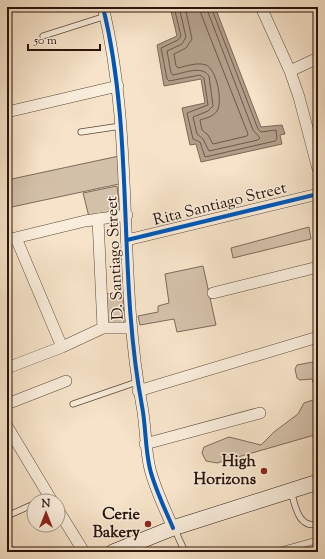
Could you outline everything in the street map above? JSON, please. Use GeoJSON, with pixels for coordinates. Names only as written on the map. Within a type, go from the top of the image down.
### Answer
{"type":"FeatureCollection","features":[{"type":"Feature","properties":{"kind":"main road"},"geometry":{"type":"LineString","coordinates":[[113,552],[173,528],[318,482]]}},
{"type":"Feature","properties":{"kind":"street"},"geometry":{"type":"LineString","coordinates":[[260,7],[290,71],[299,97],[318,169]]}},
{"type":"Feature","properties":{"kind":"street","name":"D. Santiago Street"},"geometry":{"type":"LineString","coordinates":[[105,12],[113,50],[118,86],[127,215],[131,328],[142,407],[145,444],[150,471],[173,528]]}},
{"type":"Feature","properties":{"kind":"street"},"geometry":{"type":"LineString","coordinates":[[290,71],[318,58]]}},
{"type":"Feature","properties":{"kind":"street"},"geometry":{"type":"LineString","coordinates":[[7,112],[118,86]]}},
{"type":"Feature","properties":{"kind":"street","name":"Rita Santiago Street"},"geometry":{"type":"LineString","coordinates":[[127,240],[318,194]]}},
{"type":"Feature","properties":{"kind":"street"},"geometry":{"type":"LineString","coordinates":[[62,347],[12,239],[98,219],[127,215]]}},
{"type":"Feature","properties":{"kind":"street"},"geometry":{"type":"LineString","coordinates":[[98,219],[103,328]]}},
{"type":"Feature","properties":{"kind":"street"},"geometry":{"type":"LineString","coordinates":[[213,293],[318,267]]}},
{"type":"Feature","properties":{"kind":"street"},"geometry":{"type":"LineString","coordinates":[[7,368],[62,347],[103,328],[131,328]]}},
{"type":"Feature","properties":{"kind":"street"},"geometry":{"type":"LineString","coordinates":[[138,386],[318,337]]}},
{"type":"Feature","properties":{"kind":"street"},"geometry":{"type":"LineString","coordinates":[[7,404],[66,381]]}},
{"type":"Feature","properties":{"kind":"street"},"geometry":{"type":"LineString","coordinates":[[145,444],[260,413]]}},
{"type":"Feature","properties":{"kind":"street"},"geometry":{"type":"LineString","coordinates":[[7,426],[44,493]]}},
{"type":"Feature","properties":{"kind":"street"},"geometry":{"type":"LineString","coordinates":[[66,523],[84,552]]}},
{"type":"Feature","properties":{"kind":"lane"},"geometry":{"type":"LineString","coordinates":[[43,36],[105,12]]}},
{"type":"Feature","properties":{"kind":"lane"},"geometry":{"type":"LineString","coordinates":[[81,132],[121,126]]}},
{"type":"Feature","properties":{"kind":"lane"},"geometry":{"type":"LineString","coordinates":[[73,404],[138,386]]}},
{"type":"Feature","properties":{"kind":"lane"},"geometry":{"type":"LineString","coordinates":[[291,490],[298,515],[303,522],[308,524],[318,524]]}},
{"type":"Feature","properties":{"kind":"lane"},"geometry":{"type":"LineString","coordinates":[[7,516],[26,508]]}},
{"type":"Feature","properties":{"kind":"lane"},"geometry":{"type":"LineString","coordinates":[[173,528],[185,552]]}},
{"type":"Feature","properties":{"kind":"lane"},"geometry":{"type":"LineString","coordinates":[[275,552],[318,540]]}},
{"type":"Feature","properties":{"kind":"shaded area"},"geometry":{"type":"Polygon","coordinates":[[[119,156],[119,184],[7,208],[7,180],[119,156]]]}},
{"type":"Feature","properties":{"kind":"shaded area"},"geometry":{"type":"Polygon","coordinates":[[[117,186],[120,212],[89,217],[83,193],[117,186]]]}},
{"type":"Feature","properties":{"kind":"shaded area"},"geometry":{"type":"Polygon","coordinates":[[[309,227],[311,239],[233,258],[231,248],[309,227]]]}},
{"type":"Feature","properties":{"kind":"shaded area"},"geometry":{"type":"Polygon","coordinates":[[[203,266],[216,325],[177,332],[174,319],[140,325],[138,316],[158,312],[158,306],[169,303],[165,274],[203,266]]]}},
{"type":"Feature","properties":{"kind":"shaded area"},"geometry":{"type":"Polygon","coordinates":[[[123,293],[124,323],[106,323],[105,294],[123,293]]]}},
{"type":"Feature","properties":{"kind":"shaded area"},"geometry":{"type":"Polygon","coordinates":[[[318,361],[318,434],[217,463],[206,461],[202,453],[204,447],[229,437],[261,445],[274,432],[298,414],[304,403],[316,399],[317,395],[312,379],[300,380],[297,378],[295,369],[297,365],[318,361]]]}},
{"type":"Feature","properties":{"kind":"water"},"geometry":{"type":"Polygon","coordinates":[[[170,7],[215,7],[261,127],[282,125],[285,134],[280,135],[282,144],[201,162],[196,144],[190,145],[182,108],[205,103],[201,79],[164,86],[157,45],[177,36],[170,7]]]}},
{"type":"Feature","properties":{"kind":"cycle path"},"geometry":{"type":"LineString","coordinates":[[103,7],[113,56],[119,106],[134,356],[143,414],[147,453],[150,469],[160,499],[173,528]]}},
{"type":"Feature","properties":{"kind":"cycle path"},"geometry":{"type":"LineString","coordinates":[[127,240],[318,194]]}},
{"type":"Feature","properties":{"kind":"place","name":"High Horizons"},"geometry":{"type":"Point","coordinates":[264,471]}},
{"type":"Feature","properties":{"kind":"place","name":"Cerie Bakery"},"geometry":{"type":"Point","coordinates":[148,524]}}]}
